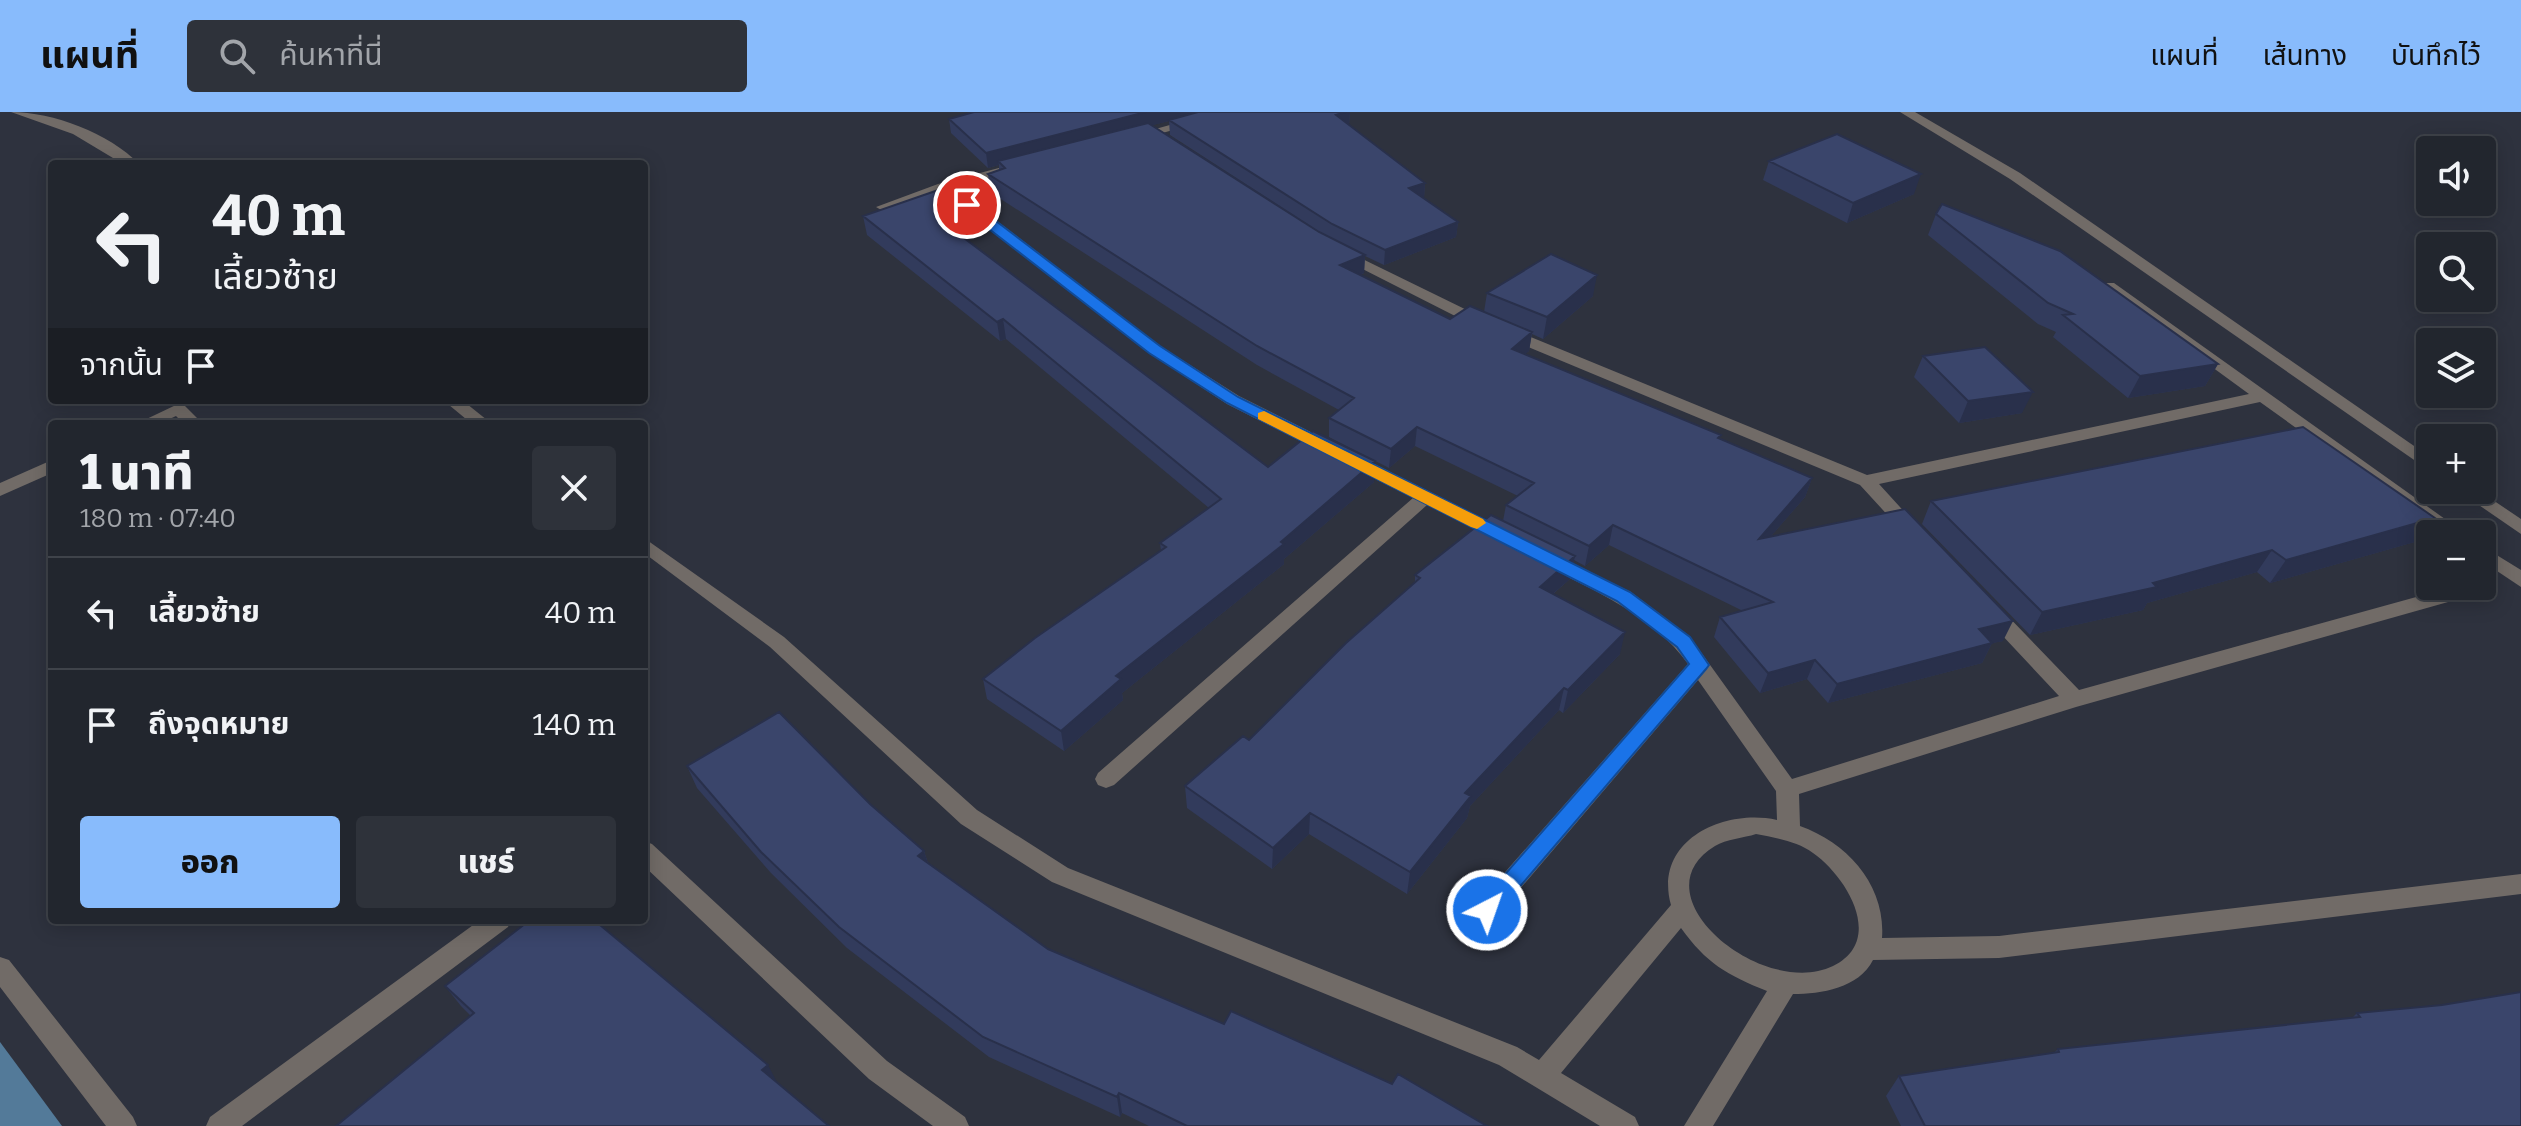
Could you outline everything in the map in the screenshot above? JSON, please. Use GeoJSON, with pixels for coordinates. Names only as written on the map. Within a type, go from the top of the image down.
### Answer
{"type":"FeatureCollection","features":[{"type":"Feature","properties":{"kind":"street"},"geometry":{"type":"LineString","coordinates":[[17,112],[53,120],[99,139],[127,160]]}},
{"type":"Feature","properties":{"kind":"street"},"geometry":{"type":"LineString","coordinates":[[1122,140],[1231,112]]}},
{"type":"Feature","properties":{"kind":"street"},"geometry":{"type":"LineString","coordinates":[[1906,112],[2015,176],[2416,455]]}},
{"type":"Feature","properties":{"kind":"street"},"geometry":{"type":"LineString","coordinates":[[1151,132],[1178,150]]}},
{"type":"Feature","properties":{"kind":"street"},"geometry":{"type":"LineString","coordinates":[[883,207],[1032,163]]}},
{"type":"Feature","properties":{"kind":"street"},"geometry":{"type":"LineString","coordinates":[[943,187],[1154,349],[1233,400],[1624,597],[1683,642],[1787,789],[1789,831]]}},
{"type":"Feature","properties":{"kind":"street"},"geometry":{"type":"LineString","coordinates":[[1325,245],[1469,317],[1866,481],[1921,539]]}},
{"type":"Feature","properties":{"kind":"street"},"geometry":{"type":"LineString","coordinates":[[2109,286],[2437,520]]}},
{"type":"Feature","properties":{"kind":"street"},"geometry":{"type":"LineString","coordinates":[[1866,481],[2262,396]]}},
{"type":"Feature","properties":{"kind":"street"},"geometry":{"type":"LineString","coordinates":[[456,404],[478,420]]}},
{"type":"Feature","properties":{"kind":"street"},"geometry":{"type":"LineString","coordinates":[[154,420],[178,409],[190,420]]}},
{"type":"Feature","properties":{"kind":"street"},"geometry":{"type":"LineString","coordinates":[[0,490],[48,468]]}},
{"type":"Feature","properties":{"kind":"street"},"geometry":{"type":"LineString","coordinates":[[1106,779],[1425,497]]}},
{"type":"Feature","properties":{"kind":"street"},"geometry":{"type":"LineString","coordinates":[[2486,504],[2521,528]]}},
{"type":"Feature","properties":{"kind":"street"},"geometry":{"type":"LineString","coordinates":[[648,547],[777,642],[969,817],[1060,875],[1508,1056],[1625,1126]]}},
{"type":"Feature","properties":{"kind":"street"},"geometry":{"type":"LineString","coordinates":[[2496,562],[2518,578]]}},
{"type":"Feature","properties":{"kind":"street"},"geometry":{"type":"LineString","coordinates":[[2496,583],[2518,578]]}},
{"type":"Feature","properties":{"kind":"street"},"geometry":{"type":"LineString","coordinates":[[1976,596],[2075,699]]}},
{"type":"Feature","properties":{"kind":"street"},"geometry":{"type":"LineString","coordinates":[[1787,789],[2075,699],[2431,600]]}},
{"type":"Feature","properties":{"kind":"street"},"geometry":{"type":"LineString","coordinates":[[1487,910],[1699,665]]}},
{"type":"Feature","properties":{"kind":"street"},"geometry":{"type":"LineString","coordinates":[[1756,825],[1789,831],[1820,845],[1846,868],[1865,894],[1872,922],[1867,949],[1856,966],[1836,978],[1812,984],[1785,984],[1751,976],[1720,958],[1697,936],[1682,909],[1676,882],[1684,857],[1701,838],[1726,828],[1756,825]]}},
{"type":"Feature","properties":{"kind":"street"},"geometry":{"type":"LineString","coordinates":[[648,855],[878,1070],[955,1126]]}},
{"type":"Feature","properties":{"kind":"street"},"geometry":{"type":"LineString","coordinates":[[1867,949],[1999,947],[2521,884]]}},
{"type":"Feature","properties":{"kind":"street"},"geometry":{"type":"LineString","coordinates":[[1542,1076],[1682,909]]}},
{"type":"Feature","properties":{"kind":"street"},"geometry":{"type":"LineString","coordinates":[[220,1126],[494,924]]}},
{"type":"Feature","properties":{"kind":"street"},"geometry":{"type":"LineString","coordinates":[[0,968],[123,1126]]}},
{"type":"Feature","properties":{"kind":"street"},"geometry":{"type":"LineString","coordinates":[[1698,1126],[1785,984]]}},
{"type":"Feature","properties":{"kind":"water"},"geometry":{"type":"Polygon","coordinates":[[[0,1042],[62,1126],[0,1126],[0,1042]]]}},
{"type":"Feature","properties":{"kind":"building"},"geometry":{"type":"Polygon","coordinates":[[[974,112],[1146,112],[986,153],[949,119],[974,112]]]}},
{"type":"Feature","properties":{"kind":"building"},"geometry":{"type":"Polygon","coordinates":[[[1198,112],[1346,112],[1336,115],[1425,183],[1409,188],[1458,222],[1385,250],[1332,224],[1169,120],[1198,112]]]}},
{"type":"Feature","properties":{"kind":"building"},"geometry":{"type":"Polygon","coordinates":[[[1148,123],[1319,232],[1365,255],[1340,265],[1450,319],[1470,306],[1532,332],[1512,349],[1721,435],[1718,438],[1812,478],[1759,539],[1905,509],[2013,621],[1979,629],[1992,643],[1837,684],[1815,660],[1768,673],[1720,617],[1773,602],[1613,525],[1589,546],[1506,505],[1534,483],[1417,427],[1391,449],[1329,418],[1354,398],[1257,346],[988,174],[1005,168],[998,161],[1148,123]]]}},
{"type":"Feature","properties":{"kind":"building"},"geometry":{"type":"Polygon","coordinates":[[[1837,134],[1921,174],[1853,203],[1769,161],[1837,134]]]}},
{"type":"Feature","properties":{"kind":"building"},"geometry":{"type":"Polygon","coordinates":[[[950,186],[963,197],[944,223],[1268,467],[1313,431],[1375,461],[1281,542],[1284,544],[1116,676],[1121,679],[1061,731],[983,679],[1035,638],[1166,547],[1160,543],[1221,499],[1003,319],[997,322],[863,216],[950,186]]]}},
{"type":"Feature","properties":{"kind":"building"},"geometry":{"type":"Polygon","coordinates":[[[1942,204],[2060,251],[2218,364],[2140,376],[2063,315],[2073,314],[2048,303],[1936,214],[1942,204]]]}},
{"type":"Feature","properties":{"kind":"building"},"geometry":{"type":"Polygon","coordinates":[[[1551,254],[1597,275],[1547,317],[1487,293],[1551,254]]]}},
{"type":"Feature","properties":{"kind":"building"},"geometry":{"type":"Polygon","coordinates":[[[1985,347],[2033,392],[1968,401],[1923,356],[1985,347]]]}},
{"type":"Feature","properties":{"kind":"building"},"geometry":{"type":"Polygon","coordinates":[[[2303,427],[2435,518],[2416,520],[2416,523],[2286,560],[2272,550],[2153,583],[2157,587],[2042,612],[1931,501],[2303,427]]]}},
{"type":"Feature","properties":{"kind":"building"},"geometry":{"type":"Polygon","coordinates":[[[1491,515],[1575,556],[1540,587],[1625,632],[1568,690],[1564,688],[1465,793],[1471,796],[1410,872],[1310,813],[1273,848],[1185,786],[1243,736],[1249,740],[1346,643],[1420,578],[1415,575],[1491,515]]]}},
{"type":"Feature","properties":{"kind":"building"},"geometry":{"type":"Polygon","coordinates":[[[779,712],[870,804],[924,851],[918,856],[1048,949],[1224,1024],[1231,1011],[1392,1084],[1398,1074],[1487,1126],[1187,1126],[1119,1093],[1117,1097],[983,1037],[839,927],[761,852],[687,766],[779,712]]]}},
{"type":"Feature","properties":{"kind":"building"},"geometry":{"type":"Polygon","coordinates":[[[525,924],[599,924],[768,1065],[762,1070],[829,1126],[336,1126],[474,1013],[445,986],[525,924]]]}},
{"type":"Feature","properties":{"kind":"building"},"geometry":{"type":"Polygon","coordinates":[[[2521,992],[2521,1126],[1925,1126],[1899,1076],[2059,1052],[2058,1049],[2360,1017],[2357,1013],[2442,1005],[2521,992]]]}},
{"type":"Feature","properties":{"kind":"slow traffic"},"geometry":{"type":"LineString","coordinates":[[1264,416],[1477,523]]}},
{"type":"Feature","properties":{"kind":"route"},"geometry":{"type":"LineString","coordinates":[[967,205],[1154,349],[1233,400],[1624,597],[1683,642],[1699,665],[1487,910]]}}]}
